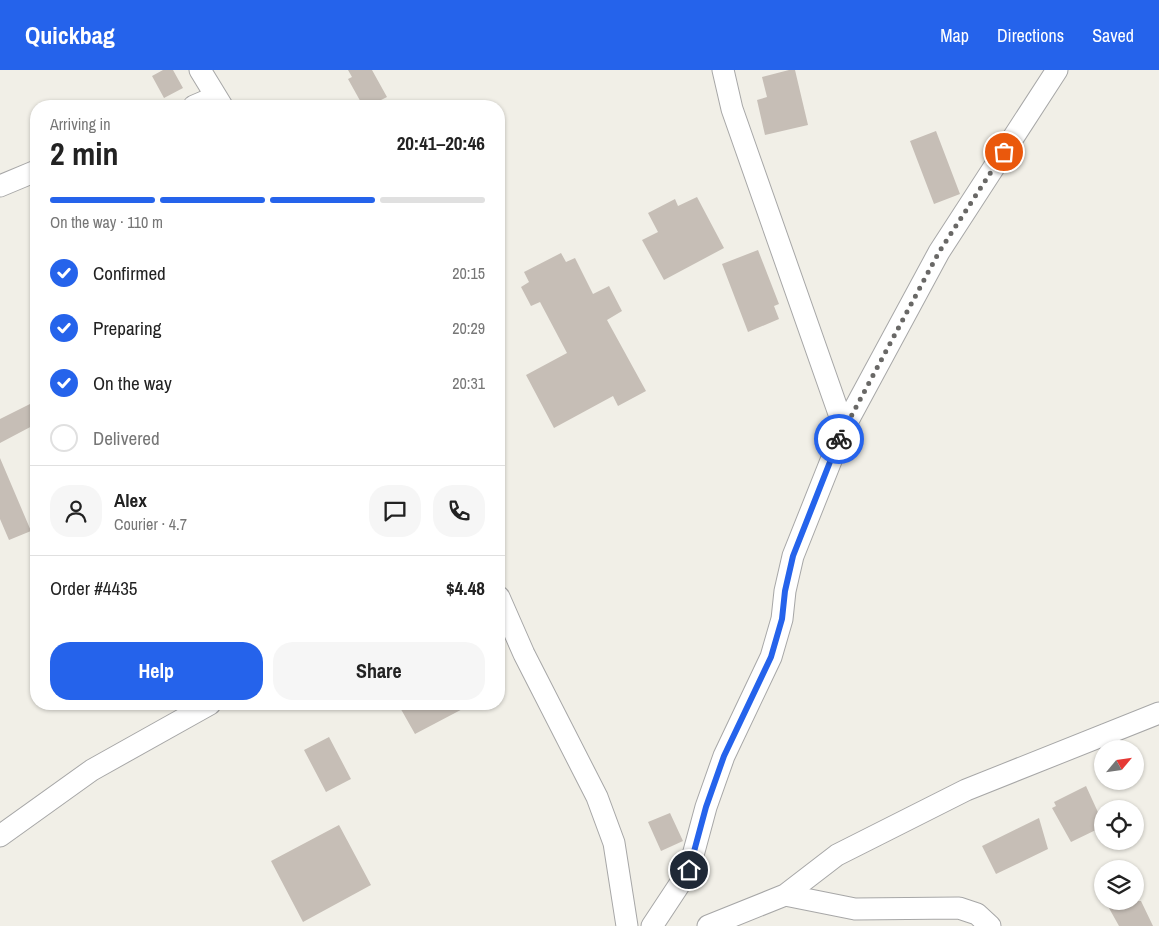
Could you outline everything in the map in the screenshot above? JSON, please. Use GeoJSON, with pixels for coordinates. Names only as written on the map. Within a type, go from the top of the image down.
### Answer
{"type":"FeatureCollection","features":[{"type":"Feature","properties":{"kind":"street"},"geometry":{"type":"LineString","coordinates":[[200,70],[218,100]]}},
{"type":"Feature","properties":{"kind":"street"},"geometry":{"type":"LineString","coordinates":[[723,70],[732,109],[844,428]]}},
{"type":"Feature","properties":{"kind":"street"},"geometry":{"type":"LineString","coordinates":[[652,926],[689,870],[706,807],[724,756],[771,657],[782,619],[785,591],[793,556],[844,428],[939,252],[1057,70]]}},
{"type":"Feature","properties":{"kind":"street"},"geometry":{"type":"LineString","coordinates":[[0,186],[30,174]]}},
{"type":"Feature","properties":{"kind":"street"},"geometry":{"type":"LineString","coordinates":[[505,611],[524,654],[597,797],[614,843],[627,926]]}},
{"type":"Feature","properties":{"kind":"street"},"geometry":{"type":"LineString","coordinates":[[0,836],[92,770],[199,710]]}},
{"type":"Feature","properties":{"kind":"street"},"geometry":{"type":"LineString","coordinates":[[708,926],[785,895],[837,855],[966,790],[1159,713]]}},
{"type":"Feature","properties":{"kind":"street"},"geometry":{"type":"LineString","coordinates":[[785,895],[855,909],[959,908],[977,914],[990,926]]}},
{"type":"Feature","properties":{"kind":"building"},"geometry":{"type":"Polygon","coordinates":[[[163,70],[173,70],[183,88],[164,98],[152,76],[163,70]]]}},
{"type":"Feature","properties":{"kind":"building"},"geometry":{"type":"Polygon","coordinates":[[[348,70],[372,70],[387,97],[381,100],[360,100],[348,79],[352,77],[348,70]]]}},
{"type":"Feature","properties":{"kind":"building"},"geometry":{"type":"Polygon","coordinates":[[[795,70],[808,125],[765,135],[757,100],[767,97],[762,77],[795,70]]]}},
{"type":"Feature","properties":{"kind":"building"},"geometry":{"type":"Polygon","coordinates":[[[936,131],[960,194],[934,204],[910,141],[936,131]]]}},
{"type":"Feature","properties":{"kind":"building"},"geometry":{"type":"Polygon","coordinates":[[[697,197],[724,248],[664,280],[642,240],[658,232],[648,213],[675,199],[678,206],[697,197]]]}},
{"type":"Feature","properties":{"kind":"building"},"geometry":{"type":"Polygon","coordinates":[[[758,250],[779,304],[774,306],[779,319],[748,332],[722,264],[758,250]]]}},
{"type":"Feature","properties":{"kind":"building"},"geometry":{"type":"Polygon","coordinates":[[[561,253],[566,262],[575,258],[593,294],[609,286],[622,311],[607,320],[646,391],[618,406],[613,396],[554,428],[526,375],[567,353],[540,302],[531,306],[521,287],[529,282],[524,272],[561,253]]]}},
{"type":"Feature","properties":{"kind":"building"},"geometry":{"type":"Polygon","coordinates":[[[30,404],[30,427],[0,443],[0,419],[30,404]]]}},
{"type":"Feature","properties":{"kind":"building"},"geometry":{"type":"Polygon","coordinates":[[[0,458],[30,531],[9,540],[0,519],[0,458]]]}},
{"type":"Feature","properties":{"kind":"building"},"geometry":{"type":"Polygon","coordinates":[[[401,710],[461,710],[415,734],[401,710]]]}},
{"type":"Feature","properties":{"kind":"building"},"geometry":{"type":"Polygon","coordinates":[[[329,737],[351,779],[326,792],[304,750],[329,737]]]}},
{"type":"Feature","properties":{"kind":"building"},"geometry":{"type":"Polygon","coordinates":[[[1086,786],[1094,804],[1094,831],[1071,842],[1052,808],[1056,806],[1054,802],[1086,786]]]}},
{"type":"Feature","properties":{"kind":"building"},"geometry":{"type":"Polygon","coordinates":[[[670,813],[683,841],[661,851],[648,822],[670,813]]]}},
{"type":"Feature","properties":{"kind":"building"},"geometry":{"type":"Polygon","coordinates":[[[1039,818],[1048,849],[996,874],[982,846],[1039,818]]]}},
{"type":"Feature","properties":{"kind":"building"},"geometry":{"type":"Polygon","coordinates":[[[339,825],[371,885],[303,922],[271,861],[339,825]]]}},
{"type":"Feature","properties":{"kind":"building"},"geometry":{"type":"Polygon","coordinates":[[[1144,907],[1153,926],[1119,926],[1110,910],[1144,910],[1144,907]]]}},
{"type":"Feature","properties":{"kind":"way so far"},"geometry":{"type":"LineString","coordinates":[[839,439],[939,252],[1004,152]]}},
{"type":"Feature","properties":{"kind":"route"},"geometry":{"type":"LineString","coordinates":[[689,870],[706,807],[724,756],[771,657],[782,619],[785,591],[793,556],[839,439]]}}]}
